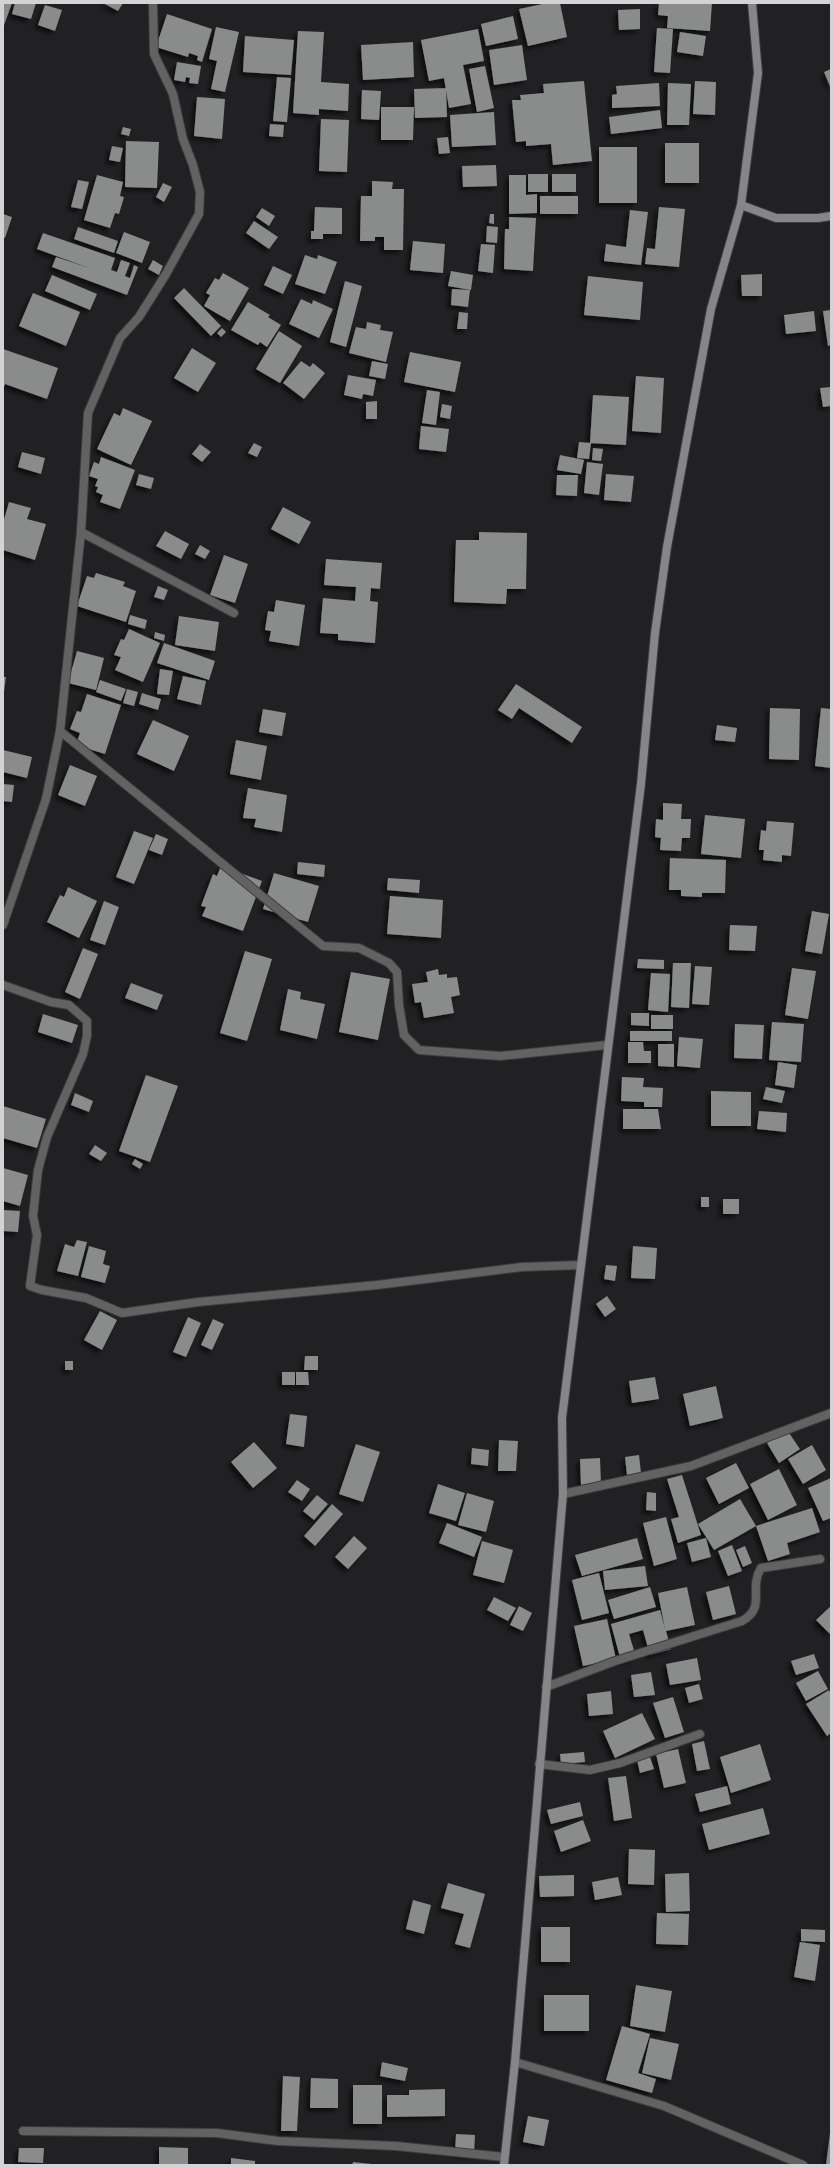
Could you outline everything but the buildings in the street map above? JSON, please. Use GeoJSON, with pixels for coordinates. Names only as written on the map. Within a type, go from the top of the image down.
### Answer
{"type":"FeatureCollection","features":[{"type":"Feature","properties":{"kind":"street"},"geometry":{"type":"LineString","coordinates":[[3,925],[46,799],[60,732],[81,532],[88,413],[120,338],[139,318],[166,274],[199,214],[200,192],[193,165],[183,139],[173,94],[154,54],[153,3]]}},
{"type":"Feature","properties":{"kind":"street"},"geometry":{"type":"LineString","coordinates":[[23,2131],[218,2134],[278,2141],[396,2146],[504,2161],[515,2062],[563,1494],[562,1418],[580,1265],[590,1198],[607,1045],[641,784],[655,634],[667,547],[711,308],[741,205],[758,73],[752,3]]}},
{"type":"Feature","properties":{"kind":"street"},"geometry":{"type":"LineString","coordinates":[[741,205],[776,218],[831,216]]}},
{"type":"Feature","properties":{"kind":"street"},"geometry":{"type":"LineString","coordinates":[[81,532],[234,613]]}},
{"type":"Feature","properties":{"kind":"street"},"geometry":{"type":"LineString","coordinates":[[60,732],[323,946],[359,948],[389,963],[397,972],[399,1005],[404,1035],[419,1050],[500,1056],[607,1045]]}},
{"type":"Feature","properties":{"kind":"street"},"geometry":{"type":"LineString","coordinates":[[3,985],[51,1002],[69,1006],[86,1021],[87,1036],[83,1054],[47,1137],[38,1170],[34,1216],[37,1235],[30,1286],[42,1290],[86,1298],[122,1313],[198,1302],[377,1285],[522,1267],[580,1265]]}},
{"type":"Feature","properties":{"kind":"street"},"geometry":{"type":"LineString","coordinates":[[563,1494],[691,1466],[831,1413]]}},
{"type":"Feature","properties":{"kind":"street"},"geometry":{"type":"LineString","coordinates":[[546,1687],[615,1661],[742,1621],[750,1616],[755,1610],[757,1575],[761,1568],[820,1560]]}},
{"type":"Feature","properties":{"kind":"street"},"geometry":{"type":"LineString","coordinates":[[539,1764],[590,1770],[620,1763],[700,1734]]}},
{"type":"Feature","properties":{"kind":"street"},"geometry":{"type":"LineString","coordinates":[[515,2062],[664,2106],[803,2165]]}}]}
